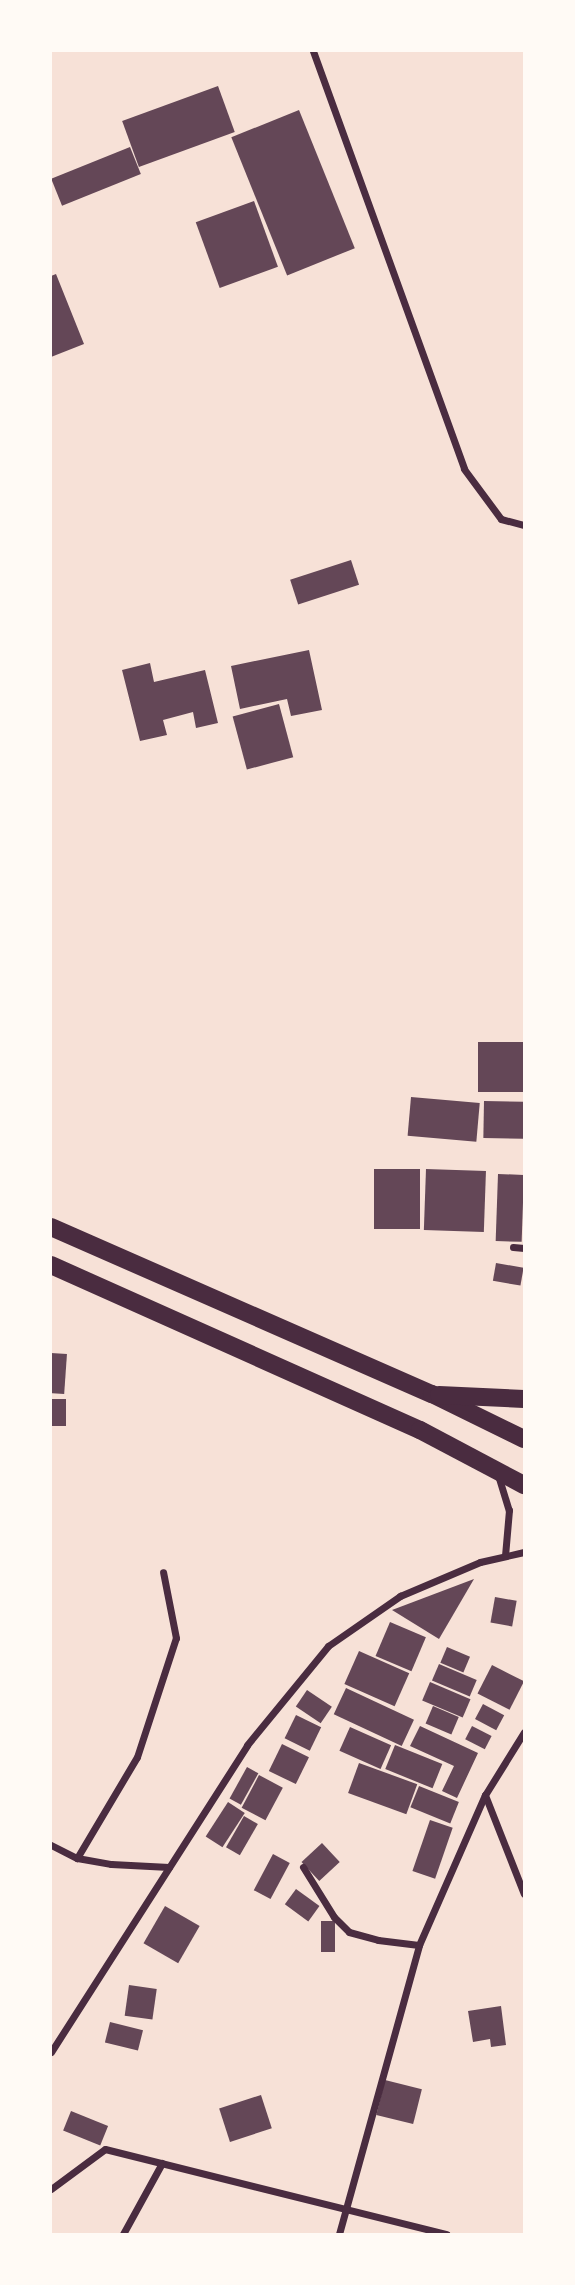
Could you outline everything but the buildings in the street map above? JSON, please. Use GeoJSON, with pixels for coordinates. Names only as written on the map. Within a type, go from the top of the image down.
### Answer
{"type":"FeatureCollection","features":[{"type":"Feature","properties":{"kind":"main road"},"geometry":{"type":"LineString","coordinates":[[51,1227],[432,1394],[524,1439]]}},
{"type":"Feature","properties":{"kind":"main road"},"geometry":{"type":"LineString","coordinates":[[51,1265],[420,1430],[524,1485]]}},
{"type":"Feature","properties":{"kind":"main road"},"geometry":{"type":"LineString","coordinates":[[432,1394],[524,1399]]}},
{"type":"Feature","properties":{"kind":"street"},"geometry":{"type":"LineString","coordinates":[[313,51],[464,469],[502,519],[524,524]]}},
{"type":"Feature","properties":{"kind":"street"},"geometry":{"type":"LineString","coordinates":[[513,1247],[524,1248]]}},
{"type":"Feature","properties":{"kind":"street"},"geometry":{"type":"LineString","coordinates":[[495,1469],[509,1510],[505,1556]]}},
{"type":"Feature","properties":{"kind":"street"},"geometry":{"type":"LineString","coordinates":[[51,2052],[247,1745],[328,1646],[400,1596],[480,1562],[524,1552]]}},
{"type":"Feature","properties":{"kind":"street"},"geometry":{"type":"LineString","coordinates":[[77,1858],[137,1757],[176,1638],[163,1572]]}},
{"type":"Feature","properties":{"kind":"street"},"geometry":{"type":"LineString","coordinates":[[339,2234],[344,2208],[419,1945],[485,1795],[524,1732]]}},
{"type":"Feature","properties":{"kind":"street"},"geometry":{"type":"LineString","coordinates":[[485,1795],[524,1894]]}},
{"type":"Feature","properties":{"kind":"street"},"geometry":{"type":"LineString","coordinates":[[51,1845],[77,1858],[111,1864],[169,1867]]}},
{"type":"Feature","properties":{"kind":"street"},"geometry":{"type":"LineString","coordinates":[[303,1867],[334,1917],[349,1932],[378,1940],[419,1945]]}},
{"type":"Feature","properties":{"kind":"street"},"geometry":{"type":"LineString","coordinates":[[51,2189],[105,2149],[447,2234]]}},
{"type":"Feature","properties":{"kind":"street"},"geometry":{"type":"LineString","coordinates":[[123,2234],[162,2163]]}}]}
